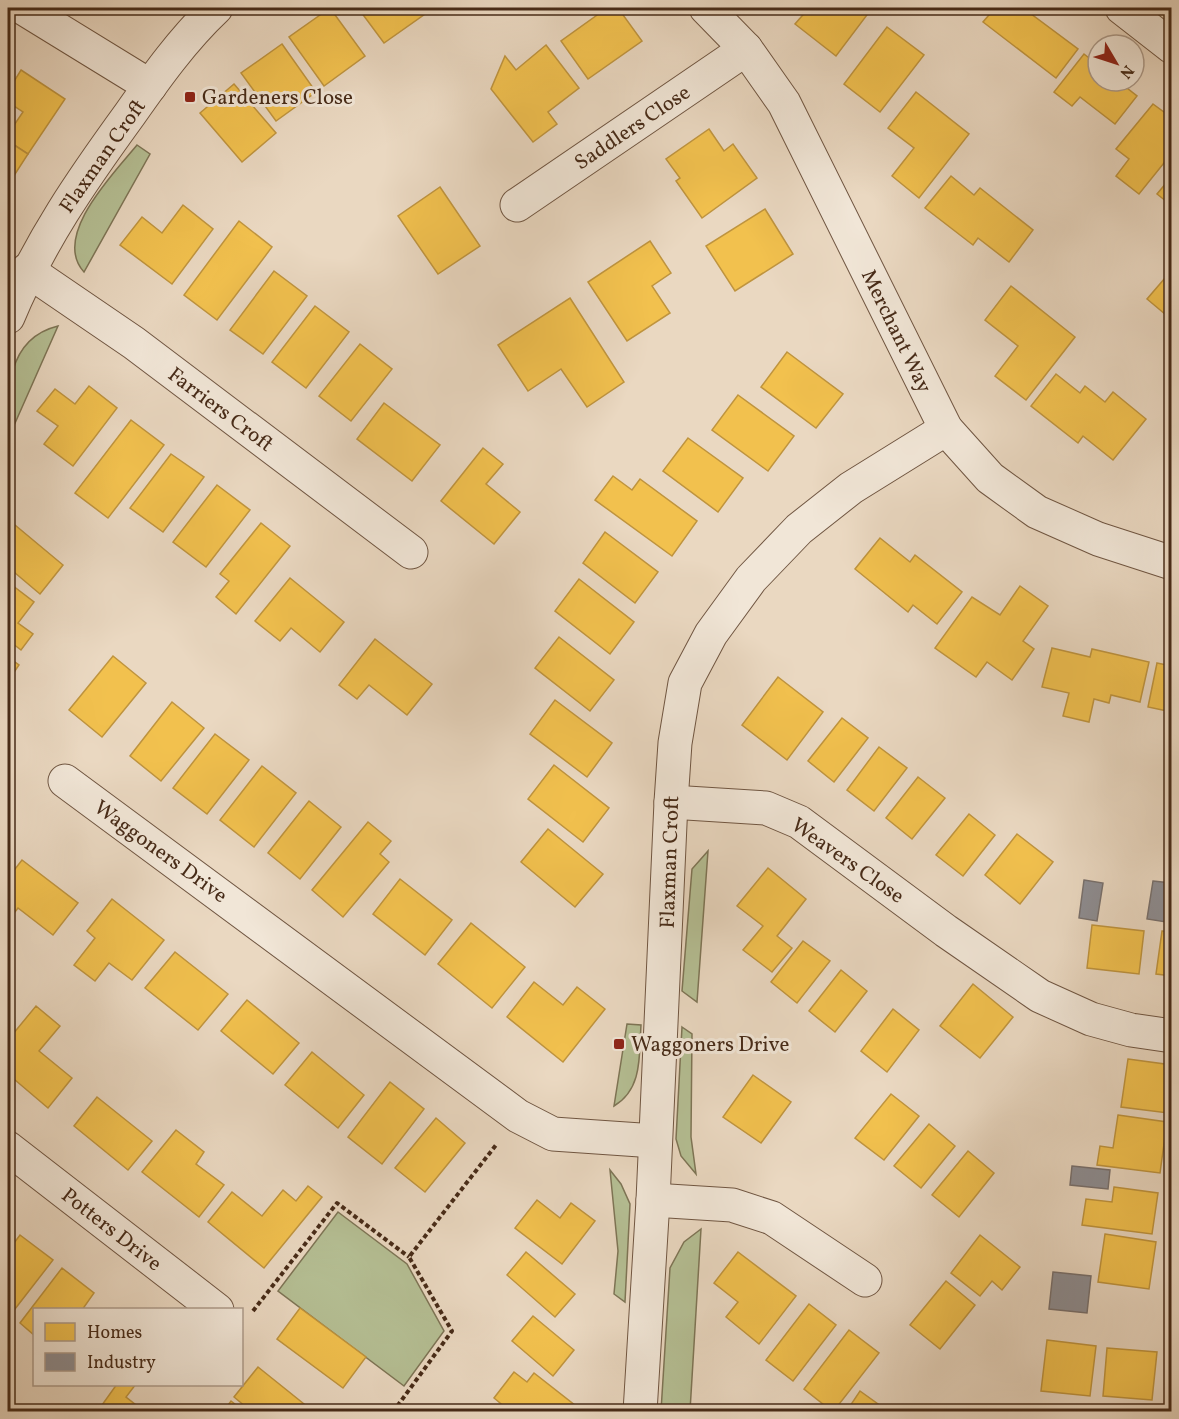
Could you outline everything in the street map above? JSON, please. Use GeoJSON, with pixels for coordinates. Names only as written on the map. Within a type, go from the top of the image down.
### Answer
{"type":"FeatureCollection","features":[{"type":"Feature","properties":{"kind":"street"},"geometry":{"type":"LineString","coordinates":[[8,14],[12,8]]}},
{"type":"Feature","properties":{"kind":"street"},"geometry":{"type":"LineString","coordinates":[[23,8],[150,86]]}},
{"type":"Feature","properties":{"kind":"street","name":"Flaxman Croft"},"geometry":{"type":"LineString","coordinates":[[8,317],[27,270],[76,189],[150,86],[200,23],[216,8]]}},
{"type":"Feature","properties":{"kind":"street","name":"Merchant Way"},"geometry":{"type":"LineString","coordinates":[[706,8],[746,49],[784,103],[946,429],[990,478],[1037,512],[1098,539],[1172,562]]}},
{"type":"Feature","properties":{"kind":"street"},"geometry":{"type":"LineString","coordinates":[[1122,8],[1172,47]]}},
{"type":"Feature","properties":{"kind":"street","name":"Saddlers Close"},"geometry":{"type":"LineString","coordinates":[[517,206],[746,49]]}},
{"type":"Feature","properties":{"kind":"street","name":"Farriers Croft"},"geometry":{"type":"LineString","coordinates":[[27,270],[134,343],[411,552]]}},
{"type":"Feature","properties":{"kind":"street","name":"Flaxman Croft"},"geometry":{"type":"LineString","coordinates":[[640,1412],[653,1200],[671,802],[675,743],[686,683],[711,634],[751,579],[799,529],[851,488],[946,429]]}},
{"type":"Feature","properties":{"kind":"street","name":"Waggoners Drive"},"geometry":{"type":"LineString","coordinates":[[65,781],[518,1116],[554,1134],[655,1141]]}},
{"type":"Feature","properties":{"kind":"street","name":"Weavers Close"},"geometry":{"type":"LineString","coordinates":[[671,802],[766,808],[799,822],[946,931],[1040,996],[1091,1018],[1131,1030],[1172,1036]]}},
{"type":"Feature","properties":{"kind":"street","name":"Potters Drive"},"geometry":{"type":"LineString","coordinates":[[8,1148],[213,1308]]}},
{"type":"Feature","properties":{"kind":"street"},"geometry":{"type":"LineString","coordinates":[[653,1200],[732,1205],[772,1218],[865,1280]]}},
{"type":"Feature","properties":{"kind":"path"},"geometry":{"type":"LineString","coordinates":[[409,1257],[518,1116]]}},
{"type":"Feature","properties":{"kind":"path"},"geometry":{"type":"LineString","coordinates":[[248,1317],[337,1203],[409,1257],[452,1331],[393,1412]]}},
{"type":"Feature","properties":{"kind":"path"},"geometry":{"type":"LineString","coordinates":[[397,1406],[404,1412]]}},
{"type":"Feature","properties":{"kind":"green space"},"geometry":{"type":"Polygon","coordinates":[[[137,145],[150,154],[84,272],[76,257],[75,241],[80,223],[102,188],[137,145]]]}},
{"type":"Feature","properties":{"kind":"green space"},"geometry":{"type":"Polygon","coordinates":[[[58,326],[8,439],[9,387],[19,356],[28,343],[41,333],[58,326]]]}},
{"type":"Feature","properties":{"kind":"green space"},"geometry":{"type":"Polygon","coordinates":[[[708,851],[697,1002],[682,991],[692,869],[708,851]]]}},
{"type":"Feature","properties":{"kind":"green space"},"geometry":{"type":"Polygon","coordinates":[[[627,1024],[641,1025],[638,1070],[630,1090],[614,1106],[627,1024]]]}},
{"type":"Feature","properties":{"kind":"green space"},"geometry":{"type":"Polygon","coordinates":[[[682,1027],[692,1034],[691,1137],[696,1174],[681,1156],[676,1139],[682,1027]]]}},
{"type":"Feature","properties":{"kind":"green space"},"geometry":{"type":"Polygon","coordinates":[[[610,1170],[621,1184],[630,1204],[625,1302],[614,1294],[618,1251],[610,1170]]]}},
{"type":"Feature","properties":{"kind":"green space"},"geometry":{"type":"Polygon","coordinates":[[[338,1212],[407,1264],[444,1331],[404,1386],[278,1291],[338,1212]]]}},
{"type":"Feature","properties":{"kind":"green space"},"geometry":{"type":"Polygon","coordinates":[[[701,1229],[690,1411],[661,1411],[670,1268],[684,1242],[701,1229]]]}},
{"type":"Feature","properties":{"kind":"building: Homes"},"geometry":{"type":"Polygon","coordinates":[[[330,8],[365,56],[324,86],[289,37],[330,8]]]}},
{"type":"Feature","properties":{"kind":"building: Homes"},"geometry":{"type":"Polygon","coordinates":[[[358,8],[420,8],[425,14],[384,43],[358,8]]]}},
{"type":"Feature","properties":{"kind":"building: Homes"},"geometry":{"type":"Polygon","coordinates":[[[607,8],[618,8],[642,41],[588,79],[561,41],[607,8]]]}},
{"type":"Feature","properties":{"kind":"building: Homes"},"geometry":{"type":"Polygon","coordinates":[[[809,8],[866,8],[870,11],[836,56],[795,24],[809,8]]]}},
{"type":"Feature","properties":{"kind":"building: Homes"},"geometry":{"type":"Polygon","coordinates":[[[995,8],[1023,8],[1078,49],[1056,78],[983,22],[995,8]]]}},
{"type":"Feature","properties":{"kind":"building: Homes"},"geometry":{"type":"Polygon","coordinates":[[[887,27],[924,55],[880,112],[844,84],[887,27]]]}},
{"type":"Feature","properties":{"kind":"building: Homes"},"geometry":{"type":"Polygon","coordinates":[[[282,44],[316,92],[276,121],[241,73],[282,44]]]}},
{"type":"Feature","properties":{"kind":"building: Homes"},"geometry":{"type":"Polygon","coordinates":[[[546,45],[579,88],[548,112],[557,124],[533,142],[491,89],[505,56],[516,70],[546,45]]]}},
{"type":"Feature","properties":{"kind":"building: Homes"},"geometry":{"type":"Polygon","coordinates":[[[1084,54],[1086,56],[1086,93],[1133,93],[1137,96],[1115,124],[1080,97],[1072,106],[1054,92],[1084,54]]]}},
{"type":"Feature","properties":{"kind":"building: Homes"},"geometry":{"type":"Polygon","coordinates":[[[21,70],[65,99],[28,154],[8,141],[8,134],[23,112],[8,102],[8,91],[21,70]]]}},
{"type":"Feature","properties":{"kind":"building: Homes"},"geometry":{"type":"Polygon","coordinates":[[[234,84],[276,133],[242,162],[200,113],[234,84]]]}},
{"type":"Feature","properties":{"kind":"building: Homes"},"geometry":{"type":"Polygon","coordinates":[[[916,92],[969,134],[919,198],[892,176],[914,148],[888,128],[916,92]]]}},
{"type":"Feature","properties":{"kind":"building: Homes"},"geometry":{"type":"Polygon","coordinates":[[[1153,104],[1172,118],[1172,153],[1139,194],[1116,176],[1129,159],[1116,149],[1153,104]]]}},
{"type":"Feature","properties":{"kind":"building: Homes"},"geometry":{"type":"Polygon","coordinates":[[[709,129],[724,151],[733,144],[757,178],[702,218],[676,181],[680,178],[666,159],[709,129]]]}},
{"type":"Feature","properties":{"kind":"building: Homes"},"geometry":{"type":"Polygon","coordinates":[[[8,141],[28,154],[8,185],[8,141]]]}},
{"type":"Feature","properties":{"kind":"building: Homes"},"geometry":{"type":"Polygon","coordinates":[[[951,176],[974,195],[980,188],[1033,230],[1009,262],[978,238],[973,245],[925,208],[951,176]]]}},
{"type":"Feature","properties":{"kind":"building: Homes"},"geometry":{"type":"Polygon","coordinates":[[[1172,176],[1172,206],[1157,194],[1172,176]]]}},
{"type":"Feature","properties":{"kind":"building: Homes"},"geometry":{"type":"Polygon","coordinates":[[[440,187],[480,246],[438,274],[398,216],[440,187]]]}},
{"type":"Feature","properties":{"kind":"building: Homes"},"geometry":{"type":"Polygon","coordinates":[[[183,205],[213,229],[172,284],[120,245],[142,217],[162,233],[183,205]]]}},
{"type":"Feature","properties":{"kind":"building: Homes"},"geometry":{"type":"Polygon","coordinates":[[[765,209],[793,254],[735,291],[706,246],[765,209]]]}},
{"type":"Feature","properties":{"kind":"building: Homes"},"geometry":{"type":"Polygon","coordinates":[[[239,221],[272,247],[217,320],[184,295],[239,221]]]}},
{"type":"Feature","properties":{"kind":"building: Homes"},"geometry":{"type":"Polygon","coordinates":[[[650,241],[671,273],[652,286],[670,313],[627,341],[588,282],[650,241]]]}},
{"type":"Feature","properties":{"kind":"building: Homes"},"geometry":{"type":"Polygon","coordinates":[[[274,271],[307,296],[263,354],[230,330],[274,271]]]}},
{"type":"Feature","properties":{"kind":"building: Homes"},"geometry":{"type":"Polygon","coordinates":[[[1165,278],[1172,283],[1172,320],[1147,299],[1165,278]]]}},
{"type":"Feature","properties":{"kind":"building: Homes"},"geometry":{"type":"Polygon","coordinates":[[[1011,286],[1075,337],[1026,400],[995,376],[1018,346],[985,320],[1011,286]]]}},
{"type":"Feature","properties":{"kind":"building: Homes"},"geometry":{"type":"Polygon","coordinates":[[[570,298],[624,382],[587,407],[561,369],[528,391],[498,345],[570,298]]]}},
{"type":"Feature","properties":{"kind":"building: Homes"},"geometry":{"type":"Polygon","coordinates":[[[315,306],[349,332],[306,388],[272,362],[315,306]]]}},
{"type":"Feature","properties":{"kind":"building: Homes"},"geometry":{"type":"Polygon","coordinates":[[[360,344],[392,369],[351,421],[319,396],[360,344]]]}},
{"type":"Feature","properties":{"kind":"building: Homes"},"geometry":{"type":"Polygon","coordinates":[[[787,352],[843,394],[816,428],[761,387],[787,352]]]}},
{"type":"Feature","properties":{"kind":"building: Homes"},"geometry":{"type":"Polygon","coordinates":[[[1056,374],[1080,393],[1085,386],[1105,402],[1113,392],[1146,419],[1113,460],[1083,436],[1078,443],[1031,406],[1056,374]]]}},
{"type":"Feature","properties":{"kind":"building: Homes"},"geometry":{"type":"Polygon","coordinates":[[[89,386],[117,408],[73,466],[44,444],[58,426],[37,411],[55,389],[75,404],[89,386]]]}},
{"type":"Feature","properties":{"kind":"building: Homes"},"geometry":{"type":"Polygon","coordinates":[[[738,395],[794,436],[768,471],[712,430],[738,395]]]}},
{"type":"Feature","properties":{"kind":"building: Homes"},"geometry":{"type":"Polygon","coordinates":[[[384,403],[440,445],[412,481],[357,439],[384,403]]]}},
{"type":"Feature","properties":{"kind":"building: Homes"},"geometry":{"type":"Polygon","coordinates":[[[131,420],[164,445],[108,518],[75,493],[131,420]]]}},
{"type":"Feature","properties":{"kind":"building: Homes"},"geometry":{"type":"Polygon","coordinates":[[[688,438],[743,478],[718,512],[663,471],[688,438]]]}},
{"type":"Feature","properties":{"kind":"building: Homes"},"geometry":{"type":"Polygon","coordinates":[[[483,448],[503,464],[486,484],[520,512],[494,544],[441,501],[483,448]]]}},
{"type":"Feature","properties":{"kind":"building: Homes"},"geometry":{"type":"Polygon","coordinates":[[[171,454],[204,477],[163,532],[130,508],[171,454]]]}},
{"type":"Feature","properties":{"kind":"building: Homes"},"geometry":{"type":"Polygon","coordinates":[[[613,476],[632,490],[640,479],[697,521],[672,556],[595,500],[613,476]]]}},
{"type":"Feature","properties":{"kind":"building: Homes"},"geometry":{"type":"Polygon","coordinates":[[[217,485],[250,510],[206,567],[173,542],[217,485]]]}},
{"type":"Feature","properties":{"kind":"building: Homes"},"geometry":{"type":"Polygon","coordinates":[[[9,520],[63,565],[40,594],[8,567],[9,520]]]}},
{"type":"Feature","properties":{"kind":"building: Homes"},"geometry":{"type":"Polygon","coordinates":[[[261,523],[290,546],[236,614],[216,597],[229,581],[220,574],[261,523]]]}},
{"type":"Feature","properties":{"kind":"building: Homes"},"geometry":{"type":"Polygon","coordinates":[[[605,532],[658,572],[635,603],[583,563],[605,532]]]}},
{"type":"Feature","properties":{"kind":"building: Homes"},"geometry":{"type":"Polygon","coordinates":[[[880,538],[910,562],[915,555],[962,592],[937,624],[913,605],[908,612],[855,569],[880,538]]]}},
{"type":"Feature","properties":{"kind":"building: Homes"},"geometry":{"type":"Polygon","coordinates":[[[290,578],[344,622],[320,652],[291,628],[280,641],[255,621],[290,578]]]}},
{"type":"Feature","properties":{"kind":"building: Homes"},"geometry":{"type":"Polygon","coordinates":[[[579,579],[634,622],[610,654],[555,611],[579,579]]]}},
{"type":"Feature","properties":{"kind":"building: Homes"},"geometry":{"type":"Polygon","coordinates":[[[8,582],[34,602],[18,623],[33,634],[21,650],[8,640],[8,582]]]}},
{"type":"Feature","properties":{"kind":"building: Homes"},"geometry":{"type":"Polygon","coordinates":[[[1020,586],[1048,606],[1023,641],[1034,649],[1012,680],[987,662],[976,677],[935,648],[972,597],[1000,615],[1020,586]]]}},
{"type":"Feature","properties":{"kind":"building: Homes"},"geometry":{"type":"Polygon","coordinates":[[[559,637],[614,680],[590,711],[535,668],[559,637]]]}},
{"type":"Feature","properties":{"kind":"building: Homes"},"geometry":{"type":"Polygon","coordinates":[[[375,639],[432,684],[407,715],[369,685],[357,699],[339,685],[375,639]]]}},
{"type":"Feature","properties":{"kind":"building: Homes"},"geometry":{"type":"Polygon","coordinates":[[[1052,648],[1090,657],[1092,649],[1149,662],[1140,702],[1111,695],[1109,703],[1094,699],[1089,722],[1063,716],[1069,693],[1042,687],[1052,648]]]}},
{"type":"Feature","properties":{"kind":"building: Homes"},"geometry":{"type":"Polygon","coordinates":[[[113,656],[146,683],[102,737],[69,710],[113,656]]]}},
{"type":"Feature","properties":{"kind":"building: Homes"},"geometry":{"type":"Polygon","coordinates":[[[8,657],[19,665],[8,681],[8,657]]]}},
{"type":"Feature","properties":{"kind":"building: Homes"},"geometry":{"type":"Polygon","coordinates":[[[1157,663],[1172,666],[1172,712],[1148,707],[1157,663]]]}},
{"type":"Feature","properties":{"kind":"building: Homes"},"geometry":{"type":"Polygon","coordinates":[[[778,677],[823,712],[787,760],[742,725],[778,677]]]}},
{"type":"Feature","properties":{"kind":"building: Homes"},"geometry":{"type":"Polygon","coordinates":[[[555,700],[612,743],[587,777],[530,734],[555,700]]]}},
{"type":"Feature","properties":{"kind":"building: Homes"},"geometry":{"type":"Polygon","coordinates":[[[172,702],[204,728],[161,781],[130,756],[172,702]]]}},
{"type":"Feature","properties":{"kind":"building: Homes"},"geometry":{"type":"Polygon","coordinates":[[[842,718],[868,738],[834,782],[808,761],[842,718]]]}},
{"type":"Feature","properties":{"kind":"building: Homes"},"geometry":{"type":"Polygon","coordinates":[[[215,734],[249,760],[207,814],[173,788],[215,734]]]}},
{"type":"Feature","properties":{"kind":"building: Homes"},"geometry":{"type":"Polygon","coordinates":[[[879,747],[907,768],[874,811],[847,790],[879,747]]]}},
{"type":"Feature","properties":{"kind":"building: Homes"},"geometry":{"type":"Polygon","coordinates":[[[554,765],[609,808],[583,842],[528,799],[554,765]]]}},
{"type":"Feature","properties":{"kind":"building: Homes"},"geometry":{"type":"Polygon","coordinates":[[[262,766],[296,793],[254,847],[220,820],[262,766]]]}},
{"type":"Feature","properties":{"kind":"building: Homes"},"geometry":{"type":"Polygon","coordinates":[[[918,777],[945,798],[912,839],[886,818],[918,777]]]}},
{"type":"Feature","properties":{"kind":"building: Homes"},"geometry":{"type":"Polygon","coordinates":[[[309,801],[341,827],[300,879],[268,853],[309,801]]]}},
{"type":"Feature","properties":{"kind":"building: Homes"},"geometry":{"type":"Polygon","coordinates":[[[969,814],[995,835],[963,876],[936,855],[969,814]]]}},
{"type":"Feature","properties":{"kind":"building: Homes"},"geometry":{"type":"Polygon","coordinates":[[[368,822],[391,841],[380,854],[389,862],[343,917],[312,890],[368,822]]]}},
{"type":"Feature","properties":{"kind":"building: Homes"},"geometry":{"type":"Polygon","coordinates":[[[548,829],[603,874],[575,907],[521,862],[548,829]]]}},
{"type":"Feature","properties":{"kind":"building: Homes"},"geometry":{"type":"Polygon","coordinates":[[[1017,834],[1053,862],[1020,904],[985,875],[1017,834]]]}},
{"type":"Feature","properties":{"kind":"building: Homes"},"geometry":{"type":"Polygon","coordinates":[[[22,860],[78,903],[53,935],[18,908],[8,921],[8,878],[22,860]]]}},
{"type":"Feature","properties":{"kind":"building: Homes"},"geometry":{"type":"Polygon","coordinates":[[[768,868],[806,899],[777,936],[792,948],[772,972],[743,950],[763,926],[737,906],[768,868]]]}},
{"type":"Feature","properties":{"kind":"building: Homes"},"geometry":{"type":"Polygon","coordinates":[[[400,879],[452,920],[425,955],[373,914],[400,879]]]}},
{"type":"Feature","properties":{"kind":"building: Homes"},"geometry":{"type":"Polygon","coordinates":[[[112,899],[164,940],[132,980],[109,963],[95,981],[74,965],[95,938],[87,931],[112,899]]]}},
{"type":"Feature","properties":{"kind":"building: Homes"},"geometry":{"type":"Polygon","coordinates":[[[471,923],[525,967],[492,1008],[438,964],[471,923]]]}},
{"type":"Feature","properties":{"kind":"building: Homes"},"geometry":{"type":"Polygon","coordinates":[[[1092,925],[1144,931],[1139,974],[1087,968],[1092,925]]]}},
{"type":"Feature","properties":{"kind":"building: Homes"},"geometry":{"type":"Polygon","coordinates":[[[1162,931],[1172,932],[1172,976],[1156,974],[1162,931]]]}},
{"type":"Feature","properties":{"kind":"building: Homes"},"geometry":{"type":"Polygon","coordinates":[[[803,941],[830,961],[797,1003],[771,982],[803,941]]]}},
{"type":"Feature","properties":{"kind":"building: Homes"},"geometry":{"type":"Polygon","coordinates":[[[175,952],[228,994],[198,1030],[145,988],[175,952]]]}},
{"type":"Feature","properties":{"kind":"building: Homes"},"geometry":{"type":"Polygon","coordinates":[[[841,970],[867,991],[835,1032],[809,1011],[841,970]]]}},
{"type":"Feature","properties":{"kind":"building: Homes"},"geometry":{"type":"Polygon","coordinates":[[[534,982],[563,1005],[577,987],[605,1009],[563,1062],[507,1017],[534,982]]]}},
{"type":"Feature","properties":{"kind":"building: Homes"},"geometry":{"type":"Polygon","coordinates":[[[973,984],[1013,1017],[980,1058],[940,1026],[973,984]]]}},
{"type":"Feature","properties":{"kind":"building: Homes"},"geometry":{"type":"Polygon","coordinates":[[[247,1000],[299,1043],[273,1074],[221,1031],[247,1000]]]}},
{"type":"Feature","properties":{"kind":"building: Homes"},"geometry":{"type":"Polygon","coordinates":[[[36,1006],[60,1026],[39,1051],[72,1078],[48,1108],[8,1074],[8,1040],[36,1006]]]}},
{"type":"Feature","properties":{"kind":"building: Homes"},"geometry":{"type":"Polygon","coordinates":[[[893,1009],[919,1030],[887,1072],[861,1051],[893,1009]]]}},
{"type":"Feature","properties":{"kind":"building: Homes"},"geometry":{"type":"Polygon","coordinates":[[[312,1052],[364,1095],[338,1128],[285,1085],[312,1052]]]}},
{"type":"Feature","properties":{"kind":"building: Homes"},"geometry":{"type":"Polygon","coordinates":[[[1128,1059],[1172,1065],[1168,1113],[1121,1107],[1128,1059]]]}},
{"type":"Feature","properties":{"kind":"building: Homes"},"geometry":{"type":"Polygon","coordinates":[[[753,1075],[791,1102],[761,1143],[723,1117],[753,1075]]]}},
{"type":"Feature","properties":{"kind":"building: Homes"},"geometry":{"type":"Polygon","coordinates":[[[390,1082],[424,1109],[382,1164],[348,1137],[390,1082]]]}},
{"type":"Feature","properties":{"kind":"building: Homes"},"geometry":{"type":"Polygon","coordinates":[[[891,1094],[919,1116],[884,1160],[855,1138],[891,1094]]]}},
{"type":"Feature","properties":{"kind":"building: Homes"},"geometry":{"type":"Polygon","coordinates":[[[97,1097],[152,1141],[128,1170],[74,1126],[97,1097]]]}},
{"type":"Feature","properties":{"kind":"building: Homes"},"geometry":{"type":"Polygon","coordinates":[[[1118,1115],[1167,1122],[1160,1173],[1097,1165],[1100,1146],[1113,1148],[1118,1115]]]}},
{"type":"Feature","properties":{"kind":"building: Homes"},"geometry":{"type":"Polygon","coordinates":[[[436,1118],[465,1143],[425,1192],[395,1168],[436,1118]]]}},
{"type":"Feature","properties":{"kind":"building: Homes"},"geometry":{"type":"Polygon","coordinates":[[[929,1124],[955,1146],[921,1188],[894,1166],[929,1124]]]}},
{"type":"Feature","properties":{"kind":"building: Homes"},"geometry":{"type":"Polygon","coordinates":[[[176,1130],[204,1152],[196,1164],[224,1185],[199,1217],[142,1172],[176,1130]]]}},
{"type":"Feature","properties":{"kind":"building: Homes"},"geometry":{"type":"Polygon","coordinates":[[[968,1151],[994,1173],[959,1217],[932,1195],[968,1151]]]}},
{"type":"Feature","properties":{"kind":"building: Homes"},"geometry":{"type":"Polygon","coordinates":[[[308,1186],[322,1197],[264,1268],[208,1222],[232,1192],[262,1216],[283,1190],[296,1201],[308,1186]]]}},
{"type":"Feature","properties":{"kind":"building: Homes"},"geometry":{"type":"Polygon","coordinates":[[[1114,1187],[1158,1193],[1152,1234],[1082,1225],[1086,1199],[1112,1202],[1114,1187]]]}},
{"type":"Feature","properties":{"kind":"building: Homes"},"geometry":{"type":"Polygon","coordinates":[[[537,1200],[560,1218],[571,1203],[595,1221],[562,1264],[515,1228],[537,1200]]]}},
{"type":"Feature","properties":{"kind":"building: Homes"},"geometry":{"type":"Polygon","coordinates":[[[1105,1234],[1156,1242],[1149,1289],[1098,1282],[1105,1234]]]}},
{"type":"Feature","properties":{"kind":"building: Homes"},"geometry":{"type":"Polygon","coordinates":[[[20,1235],[53,1260],[8,1318],[8,1251],[20,1235]]]}},
{"type":"Feature","properties":{"kind":"building: Homes"},"geometry":{"type":"Polygon","coordinates":[[[980,1235],[1020,1267],[1002,1290],[992,1281],[980,1296],[951,1273],[980,1235]]]}},
{"type":"Feature","properties":{"kind":"building: Homes"},"geometry":{"type":"Polygon","coordinates":[[[526,1252],[575,1294],[555,1317],[507,1275],[526,1252]]]}},
{"type":"Feature","properties":{"kind":"building: Homes"},"geometry":{"type":"Polygon","coordinates":[[[738,1252],[796,1296],[759,1344],[726,1317],[738,1302],[714,1283],[738,1252]]]}},
{"type":"Feature","properties":{"kind":"building: Homes"},"geometry":{"type":"Polygon","coordinates":[[[62,1268],[94,1293],[83,1308],[33,1308],[33,1334],[20,1323],[62,1268]]]}},
{"type":"Feature","properties":{"kind":"building: Homes"},"geometry":{"type":"Polygon","coordinates":[[[946,1281],[975,1305],[940,1349],[910,1325],[946,1281]]]}},
{"type":"Feature","properties":{"kind":"building: Homes"},"geometry":{"type":"Polygon","coordinates":[[[809,1304],[836,1325],[793,1381],[766,1360],[809,1304]]]}},
{"type":"Feature","properties":{"kind":"building: Homes"},"geometry":{"type":"Polygon","coordinates":[[[300,1308],[366,1357],[343,1388],[277,1339],[300,1308]]]}},
{"type":"Feature","properties":{"kind":"building: Homes"},"geometry":{"type":"Polygon","coordinates":[[[533,1316],[574,1350],[553,1376],[512,1341],[533,1316]]]}},
{"type":"Feature","properties":{"kind":"building: Homes"},"geometry":{"type":"Polygon","coordinates":[[[849,1330],[879,1353],[833,1412],[804,1389],[849,1330]]]}},
{"type":"Feature","properties":{"kind":"building: Homes"},"geometry":{"type":"Polygon","coordinates":[[[1047,1340],[1096,1346],[1090,1396],[1041,1391],[1047,1340]]]}},
{"type":"Feature","properties":{"kind":"building: Homes"},"geometry":{"type":"Polygon","coordinates":[[[1107,1348],[1157,1352],[1152,1400],[1103,1396],[1107,1348]]]}},
{"type":"Feature","properties":{"kind":"building: Homes"},"geometry":{"type":"Polygon","coordinates":[[[258,1367],[314,1412],[252,1412],[234,1397],[258,1367]]]}},
{"type":"Feature","properties":{"kind":"building: Homes"},"geometry":{"type":"Polygon","coordinates":[[[514,1372],[527,1382],[534,1373],[576,1406],[572,1412],[511,1412],[494,1398],[514,1372]]]}},
{"type":"Feature","properties":{"kind":"building: Homes"},"geometry":{"type":"Polygon","coordinates":[[[116,1386],[134,1386],[126,1397],[136,1405],[132,1412],[97,1412],[116,1386]]]}},
{"type":"Feature","properties":{"kind":"building: Homes"},"geometry":{"type":"Polygon","coordinates":[[[860,1391],[878,1404],[873,1412],[846,1412],[860,1391]]]}},
{"type":"Feature","properties":{"kind":"building: Homes"},"geometry":{"type":"Polygon","coordinates":[[[231,1401],[245,1412],[223,1412],[231,1401]]]}},
{"type":"Feature","properties":{"kind":"building: Industry"},"geometry":{"type":"Polygon","coordinates":[[[1084,880],[1103,883],[1097,921],[1079,918],[1084,880]]]}},
{"type":"Feature","properties":{"kind":"building: Industry"},"geometry":{"type":"Polygon","coordinates":[[[1153,881],[1171,883],[1166,922],[1147,919],[1153,881]]]}},
{"type":"Feature","properties":{"kind":"building: Industry"},"geometry":{"type":"Polygon","coordinates":[[[1072,1166],[1110,1170],[1108,1189],[1070,1185],[1072,1166]]]}},
{"type":"Feature","properties":{"kind":"building: Industry"},"geometry":{"type":"Polygon","coordinates":[[[1053,1272],[1091,1276],[1087,1313],[1049,1309],[1053,1272]]]}},
{"type":"Feature","properties":{"kind":"place","name":"Gardeners Close"},"geometry":{"type":"Point","coordinates":[190,97]}},
{"type":"Feature","properties":{"kind":"place","name":"Waggoners Drive"},"geometry":{"type":"Point","coordinates":[619,1044]}}]}
